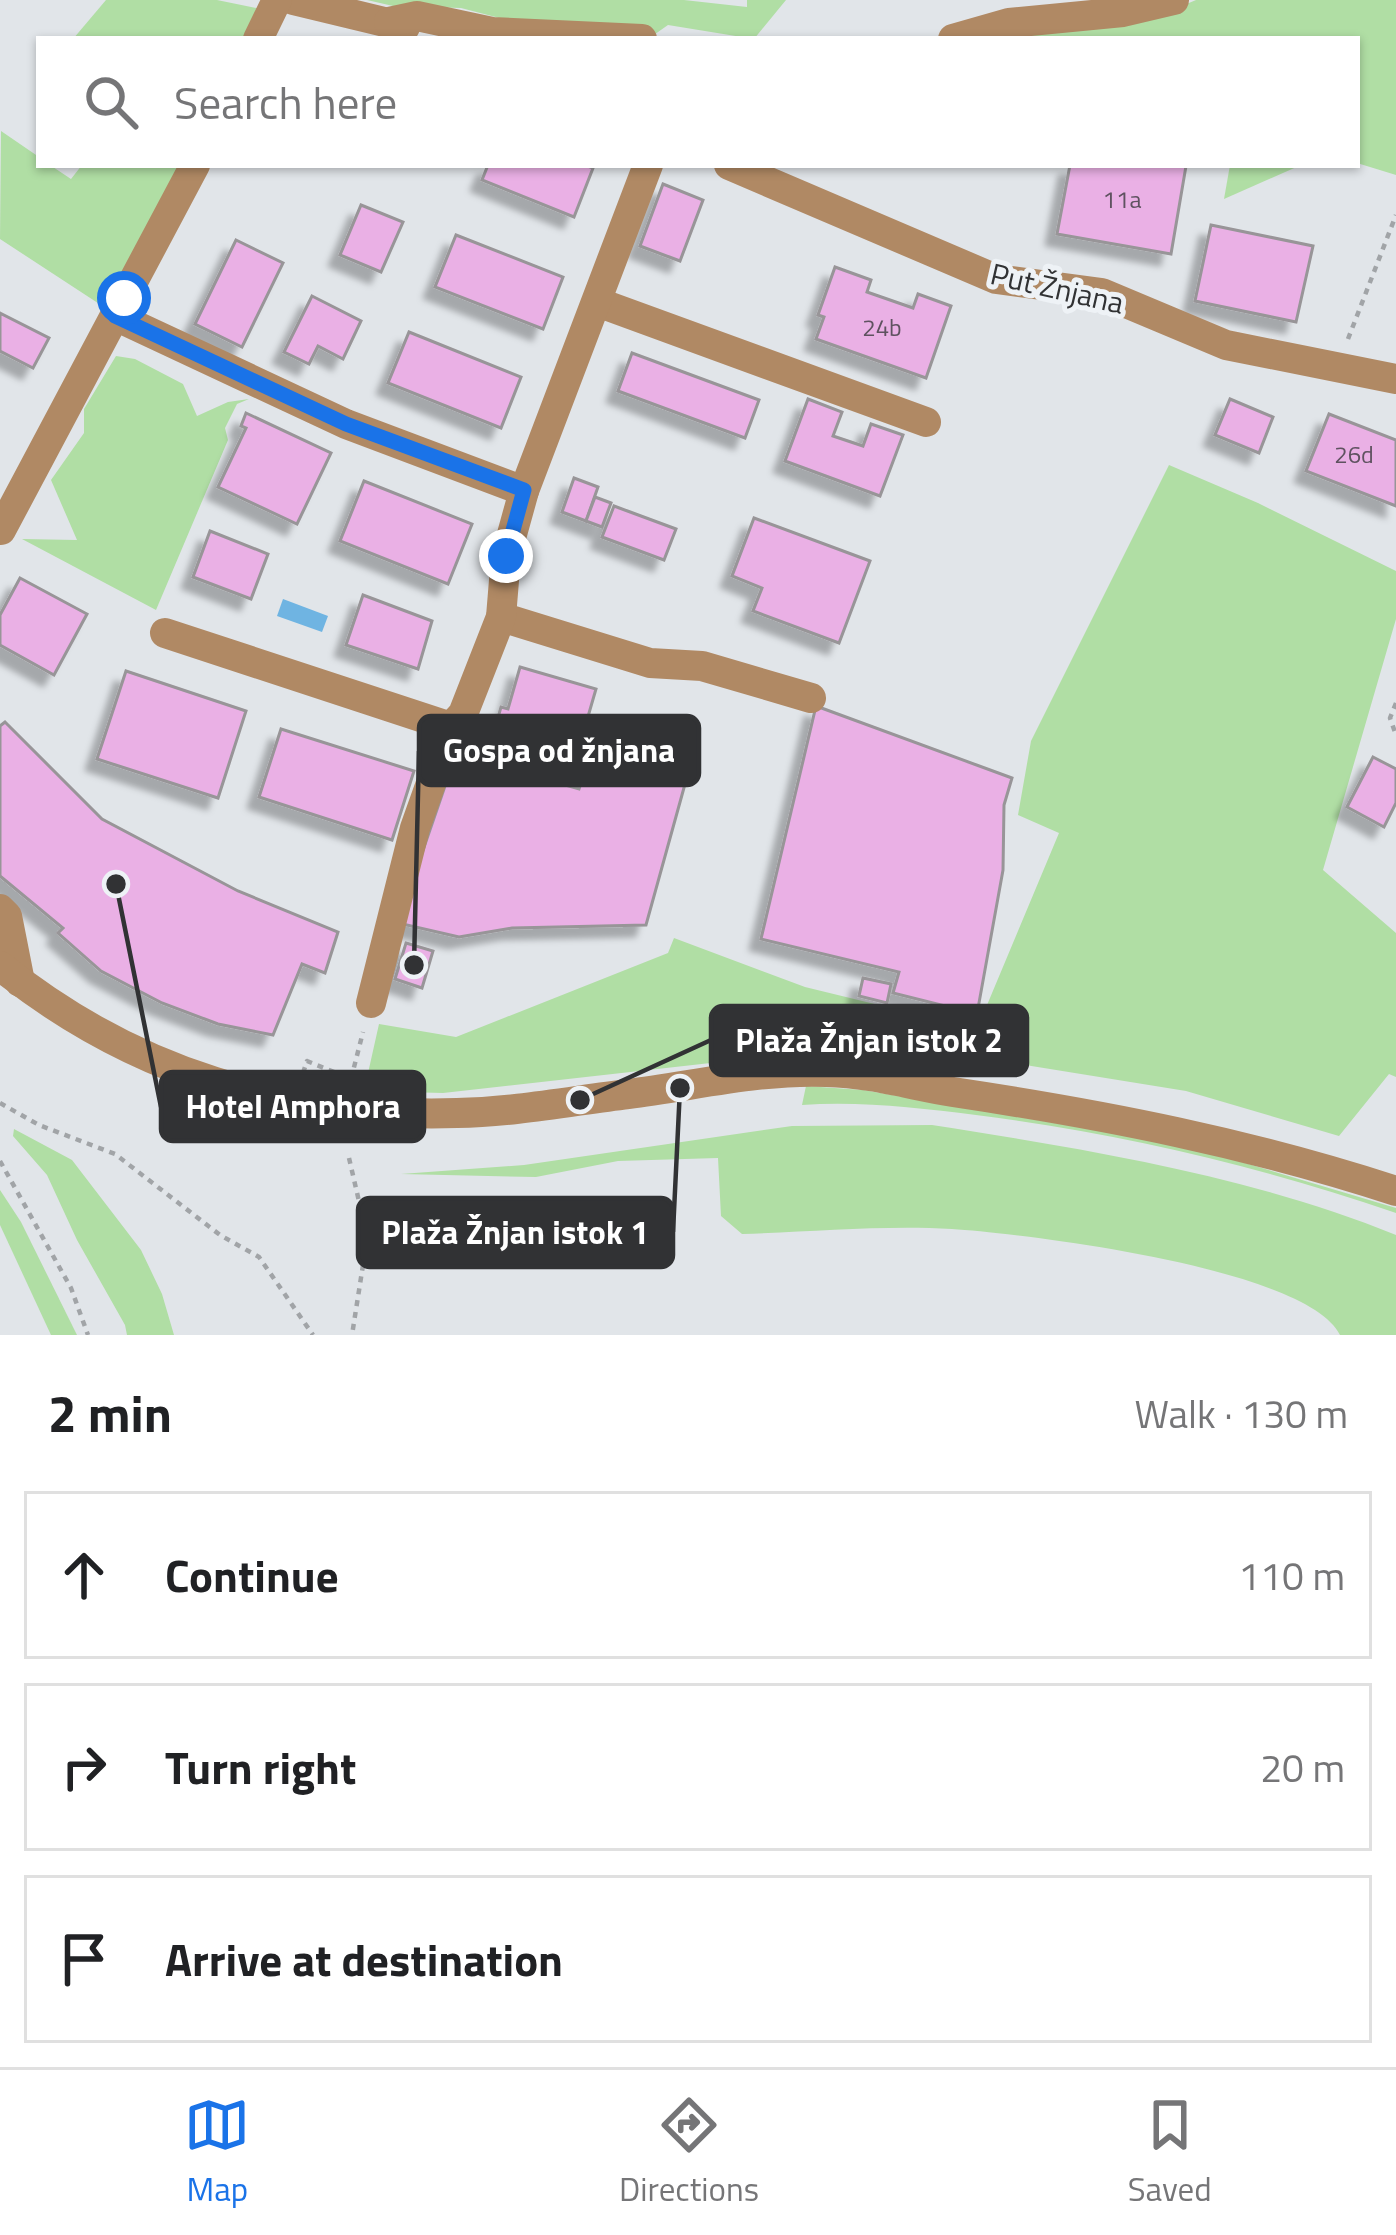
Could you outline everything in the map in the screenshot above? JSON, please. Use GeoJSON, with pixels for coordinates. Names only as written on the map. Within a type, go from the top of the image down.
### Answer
{"type":"FeatureCollection","features":[{"type":"Feature","properties":{"kind":"street"},"geometry":{"type":"LineString","coordinates":[[259,36],[277,0]]}},
{"type":"Feature","properties":{"kind":"street"},"geometry":{"type":"LineString","coordinates":[[293,0],[430,36]]}},
{"type":"Feature","properties":{"kind":"street"},"geometry":{"type":"LineString","coordinates":[[964,36],[1010,23],[1123,12],[1174,0]]}},
{"type":"Feature","properties":{"kind":"street"},"geometry":{"type":"LineString","coordinates":[[389,22],[418,16],[492,32],[578,36]]}},
{"type":"Feature","properties":{"kind":"street"},"geometry":{"type":"LineString","coordinates":[[1,530],[193,168]]}},
{"type":"Feature","properties":{"kind":"street"},"geometry":{"type":"LineString","coordinates":[[371,1004],[415,828],[451,727],[463,714],[501,617],[506,556],[524,490],[647,168]]}},
{"type":"Feature","properties":{"kind":"street","name":"Put Žnjana"},"geometry":{"type":"LineString","coordinates":[[735,168],[997,278],[1102,293],[1226,345],[1396,379]]}},
{"type":"Feature","properties":{"kind":"street"},"geometry":{"type":"LineString","coordinates":[[597,302],[926,422]]}},
{"type":"Feature","properties":{"kind":"street"},"geometry":{"type":"LineString","coordinates":[[115,316],[346,424],[524,490]]}},
{"type":"Feature","properties":{"kind":"street"},"geometry":{"type":"LineString","coordinates":[[501,617],[650,663],[702,666],[811,698]]}},
{"type":"Feature","properties":{"kind":"street"},"geometry":{"type":"LineString","coordinates":[[165,633],[451,727]]}},
{"type":"Feature","properties":{"kind":"street"},"geometry":{"type":"LineString","coordinates":[[0,909],[7,916],[10,974],[116,1045],[169,1069],[296,1102],[346,1111],[460,1113],[824,1071],[1147,1122],[1396,1191]]}},
{"type":"Feature","properties":{"kind":"path"},"geometry":{"type":"LineString","coordinates":[[1339,368],[1396,215]]}},
{"type":"Feature","properties":{"kind":"path"},"geometry":{"type":"LineString","coordinates":[[1396,703],[1390,718],[1396,735]]}},
{"type":"Feature","properties":{"kind":"path"},"geometry":{"type":"LineString","coordinates":[[296,1102],[307,1061],[350,1078],[371,1004]]}},
{"type":"Feature","properties":{"kind":"path"},"geometry":{"type":"LineString","coordinates":[[0,1103],[39,1125],[115,1154],[220,1235],[259,1257],[314,1335]]}},
{"type":"Feature","properties":{"kind":"path"},"geometry":{"type":"LineString","coordinates":[[349,1158],[362,1210],[363,1265],[352,1335]]}},
{"type":"Feature","properties":{"kind":"path"},"geometry":{"type":"LineString","coordinates":[[0,1161],[71,1288],[88,1335]]}},
{"type":"Feature","properties":{"kind":"green space"},"geometry":{"type":"Polygon","coordinates":[[[106,0],[217,0],[261,9],[248,36],[76,36],[106,0]]]}},
{"type":"Feature","properties":{"kind":"green space"},"geometry":{"type":"Polygon","coordinates":[[[367,0],[684,0],[747,7],[747,0],[786,0],[756,36],[668,25],[652,36],[616,36],[542,29],[461,8],[393,6],[367,0]]]}},
{"type":"Feature","properties":{"kind":"green space"},"geometry":{"type":"Polygon","coordinates":[[[1196,0],[1396,0],[1396,175],[1360,164],[1360,36],[995,36],[1158,16],[1196,0]]]}},
{"type":"Feature","properties":{"kind":"green space"},"geometry":{"type":"Polygon","coordinates":[[[1,131],[36,155],[36,168],[54,168],[71,179],[80,168],[179,168],[107,309],[0,239],[1,131]]]}},
{"type":"Feature","properties":{"kind":"green space"},"geometry":{"type":"Polygon","coordinates":[[[1229,168],[1294,168],[1224,199],[1229,168]]]}},
{"type":"Feature","properties":{"kind":"green space"},"geometry":{"type":"Polygon","coordinates":[[[116,356],[135,359],[183,384],[197,416],[228,402],[249,399],[237,404],[225,428],[228,440],[156,610],[22,539],[77,540],[51,480],[84,433],[84,409],[116,356]]]}},
{"type":"Feature","properties":{"kind":"green space"},"geometry":{"type":"Polygon","coordinates":[[[1169,465],[1396,571],[1396,619],[1323,870],[1396,933],[1396,1077],[1389,1074],[1339,1136],[1186,1091],[958,1054],[954,1069],[851,1052],[790,1054],[443,1093],[364,1091],[379,1024],[456,1037],[668,953],[674,938],[805,987],[977,1029],[1059,833],[1018,815],[1031,741],[1169,465]]]}},
{"type":"Feature","properties":{"kind":"green space"},"geometry":{"type":"Polygon","coordinates":[[[806,1086],[863,1090],[1188,1146],[1396,1208],[1396,1213],[1241,1166],[1083,1131],[911,1108],[802,1105],[806,1086]]]}},
{"type":"Feature","properties":{"kind":"green space"},"geometry":{"type":"Polygon","coordinates":[[[932,1125],[1226,1181],[1396,1235],[1396,1335],[1340,1335],[1317,1311],[1276,1291],[1223,1273],[1099,1247],[926,1228],[742,1234],[721,1216],[718,1158],[618,1161],[536,1177],[401,1174],[524,1165],[792,1126],[932,1125]]]}},
{"type":"Feature","properties":{"kind":"green space"},"geometry":{"type":"Polygon","coordinates":[[[14,1129],[72,1160],[141,1250],[162,1294],[174,1335],[127,1335],[47,1175],[13,1136],[14,1129]]]}},
{"type":"Feature","properties":{"kind":"green space"},"geometry":{"type":"Polygon","coordinates":[[[0,1190],[77,1335],[51,1335],[0,1225],[0,1190]]]}},
{"type":"Feature","properties":{"kind":"water"},"geometry":{"type":"Polygon","coordinates":[[[283,599],[328,616],[322,632],[277,616],[283,599]]]}},
{"type":"Feature","properties":{"kind":"building"},"geometry":{"type":"Polygon","coordinates":[[[487,168],[593,168],[574,217],[482,180],[487,168]]]}},
{"type":"Feature","properties":{"kind":"building"},"geometry":{"type":"Polygon","coordinates":[[[1069,168],[1186,168],[1171,254],[1057,234],[1069,168]]]}},
{"type":"Feature","properties":{"kind":"building"},"geometry":{"type":"Polygon","coordinates":[[[663,184],[703,200],[680,261],[640,246],[663,184]]]}},
{"type":"Feature","properties":{"kind":"building"},"geometry":{"type":"Polygon","coordinates":[[[361,205],[403,222],[381,272],[340,255],[361,205]]]}},
{"type":"Feature","properties":{"kind":"building"},"geometry":{"type":"Polygon","coordinates":[[[1211,225],[1313,246],[1296,322],[1195,301],[1211,225]]]}},
{"type":"Feature","properties":{"kind":"building"},"geometry":{"type":"Polygon","coordinates":[[[456,235],[563,277],[543,329],[435,287],[456,235]]]}},
{"type":"Feature","properties":{"kind":"building"},"geometry":{"type":"Polygon","coordinates":[[[236,240],[283,263],[242,347],[195,324],[236,240]]]}},
{"type":"Feature","properties":{"kind":"building"},"geometry":{"type":"Polygon","coordinates":[[[835,267],[871,280],[867,292],[913,308],[918,294],[951,306],[926,378],[816,339],[824,317],[818,315],[835,267]]]}},
{"type":"Feature","properties":{"kind":"building"},"geometry":{"type":"Polygon","coordinates":[[[312,296],[361,321],[343,359],[318,346],[309,364],[284,352],[312,296]]]}},
{"type":"Feature","properties":{"kind":"building"},"geometry":{"type":"Polygon","coordinates":[[[0,313],[49,338],[33,368],[0,351],[0,313]]]}},
{"type":"Feature","properties":{"kind":"building"},"geometry":{"type":"Polygon","coordinates":[[[409,332],[521,377],[501,428],[388,383],[409,332]]]}},
{"type":"Feature","properties":{"kind":"building"},"geometry":{"type":"Polygon","coordinates":[[[632,353],[759,400],[745,438],[618,391],[632,353]]]}},
{"type":"Feature","properties":{"kind":"building"},"geometry":{"type":"Polygon","coordinates":[[[808,399],[842,412],[833,436],[863,446],[871,424],[903,435],[880,496],[785,461],[808,399]]]}},
{"type":"Feature","properties":{"kind":"building"},"geometry":{"type":"Polygon","coordinates":[[[1230,399],[1273,417],[1259,453],[1215,435],[1230,399]]]}},
{"type":"Feature","properties":{"kind":"building"},"geometry":{"type":"Polygon","coordinates":[[[246,413],[331,453],[297,524],[218,487],[246,428],[241,426],[246,413]]]}},
{"type":"Feature","properties":{"kind":"building"},"geometry":{"type":"Polygon","coordinates":[[[1329,414],[1396,440],[1396,506],[1306,471],[1329,414]]]}},
{"type":"Feature","properties":{"kind":"building"},"geometry":{"type":"Polygon","coordinates":[[[574,478],[598,487],[586,521],[562,512],[574,478]]]}},
{"type":"Feature","properties":{"kind":"building"},"geometry":{"type":"Polygon","coordinates":[[[364,481],[472,524],[448,584],[340,541],[364,481]]]}},
{"type":"Feature","properties":{"kind":"building"},"geometry":{"type":"Polygon","coordinates":[[[595,497],[611,503],[602,527],[586,521],[595,497]]]}},
{"type":"Feature","properties":{"kind":"building"},"geometry":{"type":"Polygon","coordinates":[[[614,506],[676,529],[664,560],[602,537],[614,506]]]}},
{"type":"Feature","properties":{"kind":"building"},"geometry":{"type":"Polygon","coordinates":[[[754,518],[870,561],[839,643],[753,611],[762,588],[732,576],[754,518]]]}},
{"type":"Feature","properties":{"kind":"building"},"geometry":{"type":"Polygon","coordinates":[[[210,531],[268,554],[251,599],[193,577],[210,531]]]}},
{"type":"Feature","properties":{"kind":"building"},"geometry":{"type":"Polygon","coordinates":[[[20,578],[87,614],[54,675],[0,645],[0,615],[20,578]]]}},
{"type":"Feature","properties":{"kind":"building"},"geometry":{"type":"Polygon","coordinates":[[[363,595],[432,621],[418,669],[346,645],[363,595]]]}},
{"type":"Feature","properties":{"kind":"building"},"geometry":{"type":"Polygon","coordinates":[[[520,667],[596,689],[576,758],[546,750],[543,760],[490,745],[501,707],[508,709],[520,667]]]}},
{"type":"Feature","properties":{"kind":"building"},"geometry":{"type":"Polygon","coordinates":[[[126,671],[246,711],[218,798],[97,759],[126,671]]]}},
{"type":"Feature","properties":{"kind":"building"},"geometry":{"type":"Polygon","coordinates":[[[816,706],[1012,778],[1004,805],[1003,870],[977,1014],[893,993],[899,972],[761,939],[816,706]]]}},
{"type":"Feature","properties":{"kind":"building"},"geometry":{"type":"Polygon","coordinates":[[[5,722],[102,819],[238,891],[338,932],[325,973],[302,964],[273,1035],[218,1024],[162,1003],[101,971],[58,933],[63,928],[0,876],[0,726],[5,722]]]}},
{"type":"Feature","properties":{"kind":"building"},"geometry":{"type":"Polygon","coordinates":[[[600,728],[690,766],[646,925],[512,928],[459,937],[398,923],[456,754],[579,789],[600,728]]]}},
{"type":"Feature","properties":{"kind":"building"},"geometry":{"type":"Polygon","coordinates":[[[281,729],[414,771],[392,840],[259,797],[281,729]]]}},
{"type":"Feature","properties":{"kind":"building"},"geometry":{"type":"Polygon","coordinates":[[[1373,757],[1396,769],[1396,803],[1384,827],[1347,807],[1373,757]]]}},
{"type":"Feature","properties":{"kind":"building"},"geometry":{"type":"Polygon","coordinates":[[[406,943],[433,951],[422,988],[395,979],[406,943]]]}},
{"type":"Feature","properties":{"kind":"building"},"geometry":{"type":"Polygon","coordinates":[[[863,978],[891,984],[887,1003],[859,996],[863,978]]]}},
{"type":"Feature","properties":{"kind":"place","name":"Hotel Amphora"},"geometry":{"type":"Point","coordinates":[116,884]}},
{"type":"Feature","properties":{"kind":"place","name":"Gospa od žnjana"},"geometry":{"type":"Point","coordinates":[414,965]}},
{"type":"Feature","properties":{"kind":"place","name":"Plaža Žnjan istok 1"},"geometry":{"type":"Point","coordinates":[680,1088]}},
{"type":"Feature","properties":{"kind":"place","name":"Plaža Žnjan istok 2"},"geometry":{"type":"Point","coordinates":[580,1100]}},
{"type":"Feature","properties":{"kind":"route"},"geometry":{"type":"LineString","coordinates":[[124,298],[115,316],[346,424],[524,490],[506,556]]}}]}
